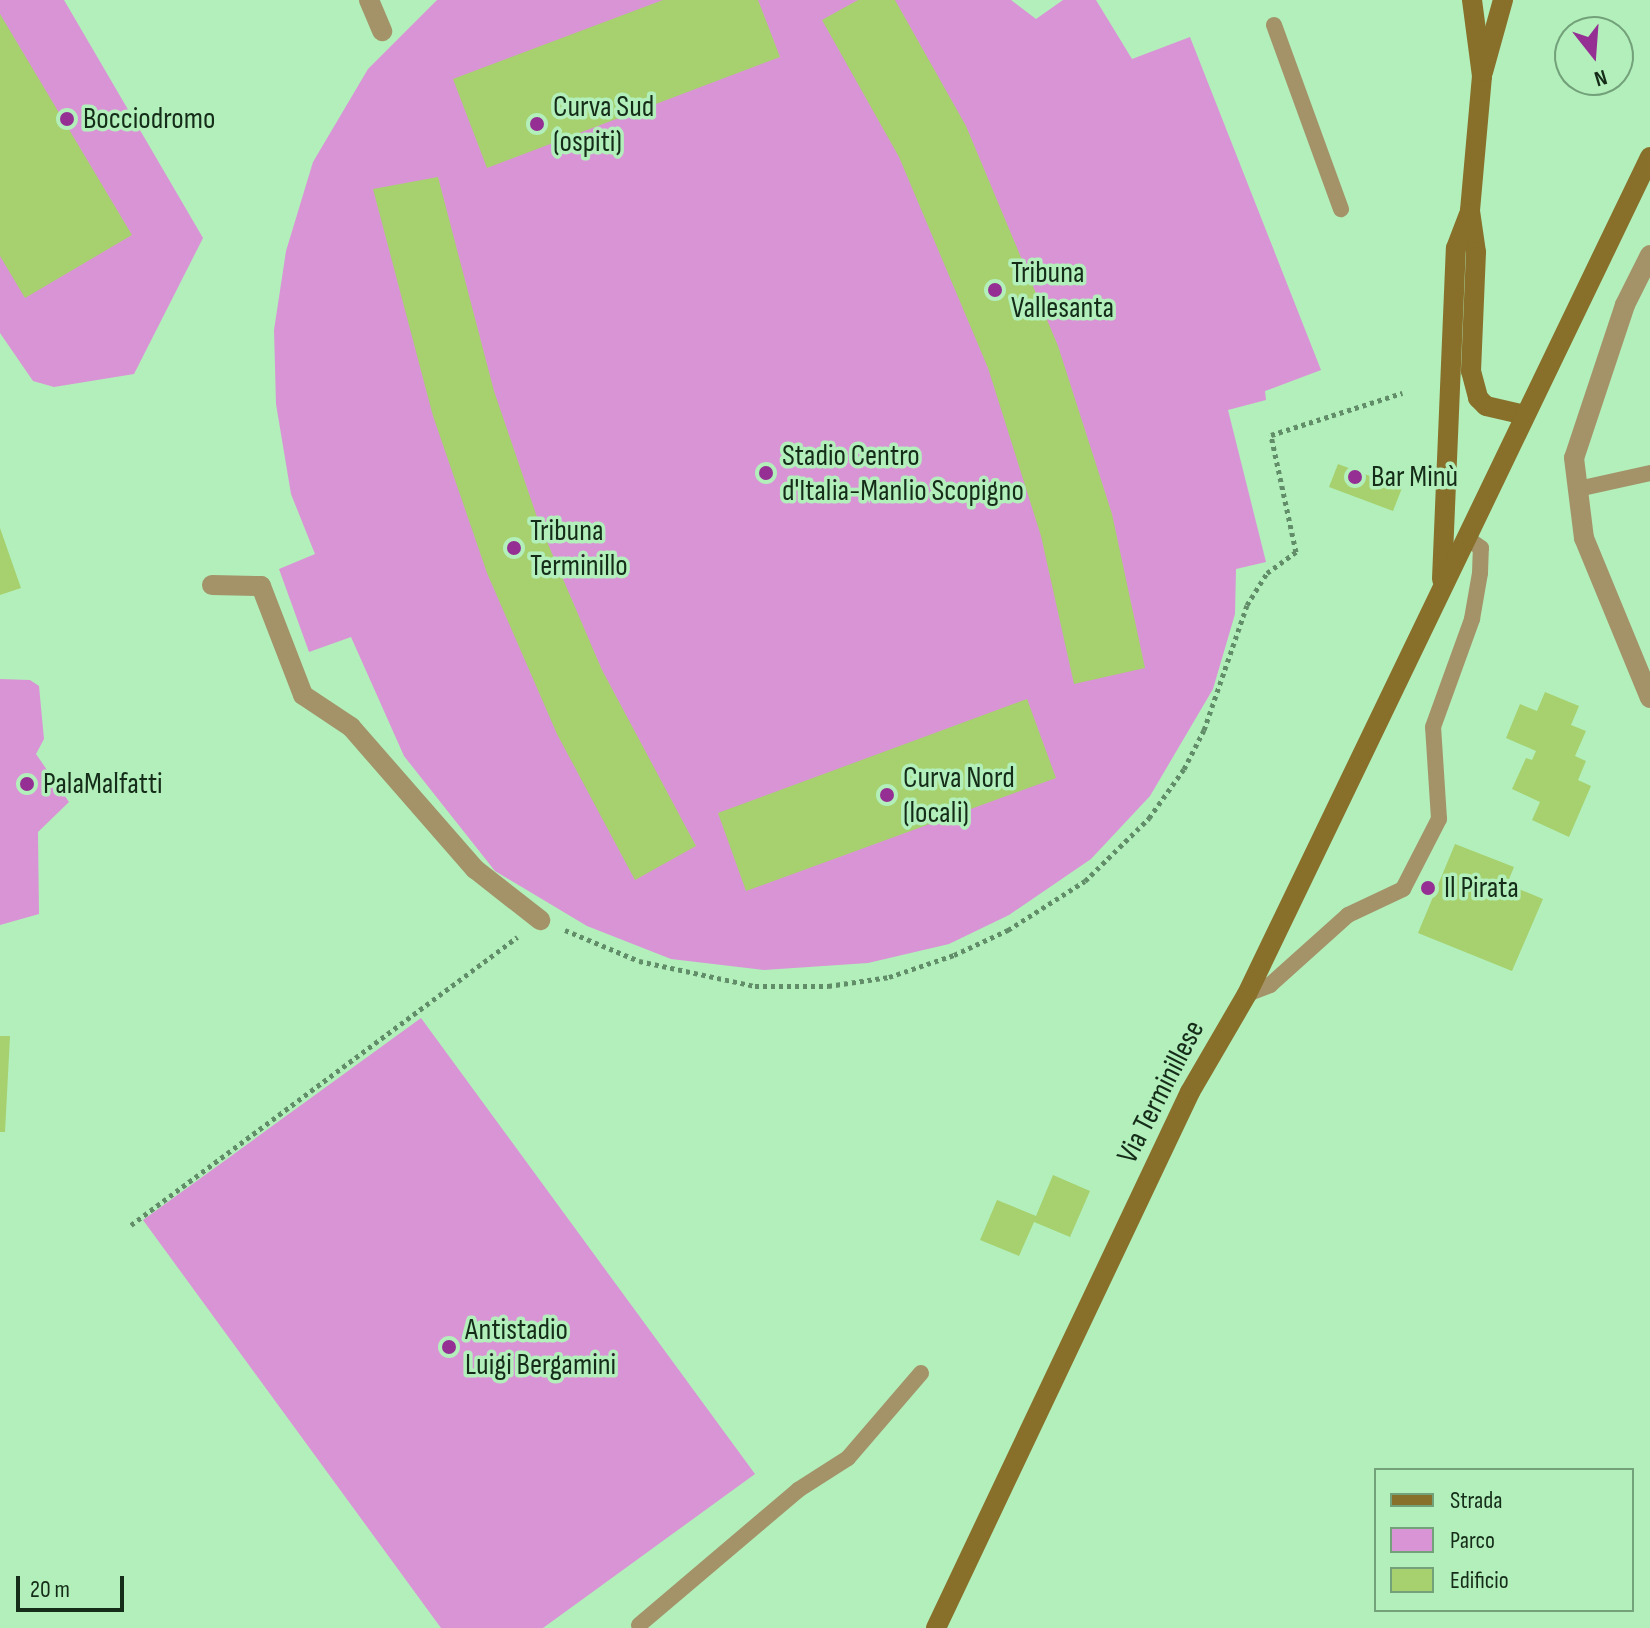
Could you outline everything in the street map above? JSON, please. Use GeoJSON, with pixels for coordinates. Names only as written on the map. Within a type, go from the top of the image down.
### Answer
{"type":"FeatureCollection","features":[{"type":"Feature","properties":{"kind":"main road"},"geometry":{"type":"LineString","coordinates":[[1472,0],[1482,76]]}},
{"type":"Feature","properties":{"kind":"main road"},"geometry":{"type":"LineString","coordinates":[[1503,0],[1482,76],[1470,211],[1476,252],[1473,384],[1478,398],[1493,410],[1524,415]]}},
{"type":"Feature","properties":{"kind":"main road","name":"Via Terminillese"},"geometry":{"type":"LineString","coordinates":[[936,1628],[1190,1092],[1247,994],[1524,415],[1645,176],[1650,157]]}},
{"type":"Feature","properties":{"kind":"main road"},"geometry":{"type":"LineString","coordinates":[[1442,585],[1456,248],[1470,211]]}},
{"type":"Feature","properties":{"kind":"street"},"geometry":{"type":"LineString","coordinates":[[369,0],[382,31]]}},
{"type":"Feature","properties":{"kind":"street"},"geometry":{"type":"LineString","coordinates":[[1650,255],[1625,305],[1574,458],[1584,538],[1650,698]]}},
{"type":"Feature","properties":{"kind":"street"},"geometry":{"type":"LineString","coordinates":[[212,585],[261,586],[303,695],[351,727],[475,869],[540,920]]}},
{"type":"Feature","properties":{"kind":"lane"},"geometry":{"type":"LineString","coordinates":[[1274,25],[1341,209]]}},
{"type":"Feature","properties":{"kind":"lane"},"geometry":{"type":"LineString","coordinates":[[1578,489],[1650,473]]}},
{"type":"Feature","properties":{"kind":"lane"},"geometry":{"type":"LineString","coordinates":[[1247,994],[1270,985],[1348,915],[1403,889],[1439,819],[1433,727],[1472,619],[1480,573],[1481,548],[1465,537]]}},
{"type":"Feature","properties":{"kind":"lane"},"geometry":{"type":"LineString","coordinates":[[639,1625],[798,1490],[848,1458],[921,1373]]}},
{"type":"Feature","properties":{"kind":"path"},"geometry":{"type":"LineString","coordinates":[[131,1225],[540,920],[639,961],[755,986],[828,986],[889,977],[1008,930],[1085,881],[1149,818],[1184,769],[1204,730],[1247,605],[1267,573],[1296,552],[1271,435],[1402,393]]}},
{"type":"Feature","properties":{"kind":"green space","name":"Bocciodromo"},"geometry":{"type":"Polygon","coordinates":[[[0,0],[64,0],[203,238],[134,374],[54,387],[33,381],[0,333],[0,0]]]}},
{"type":"Feature","properties":{"kind":"green space","name":"Stadio Centro d'Italia-Manlio Scopigno"},"geometry":{"type":"Polygon","coordinates":[[[437,0],[1011,0],[1036,19],[1063,0],[1096,0],[1132,59],[1190,37],[1321,370],[1265,391],[1266,400],[1228,410],[1266,562],[1236,569],[1235,614],[1213,689],[1150,796],[1091,859],[1009,915],[949,944],[868,963],[764,970],[671,959],[587,926],[495,871],[404,756],[351,637],[309,652],[279,569],[315,554],[291,494],[276,404],[274,330],[286,251],[313,162],[368,69],[437,0]]]}},
{"type":"Feature","properties":{"kind":"green space","name":"PalaMalfatti"},"geometry":{"type":"Polygon","coordinates":[[[0,679],[30,680],[39,686],[44,739],[36,754],[69,802],[38,832],[39,914],[0,925],[0,679]]]}},
{"type":"Feature","properties":{"kind":"green space","name":"Antistadio Luigi Bergamini"},"geometry":{"type":"Polygon","coordinates":[[[421,1018],[755,1474],[543,1628],[441,1628],[143,1220],[421,1018]]]}},
{"type":"Feature","properties":{"kind":"building","name":"Curva Sud (ospiti)"},"geometry":{"type":"Polygon","coordinates":[[[663,0],[758,0],[780,57],[487,168],[453,79],[663,0]]]}},
{"type":"Feature","properties":{"kind":"building","name":"Tribuna Vallesanta"},"geometry":{"type":"Polygon","coordinates":[[[858,0],[895,0],[966,126],[1058,346],[1112,514],[1145,668],[1074,684],[1041,536],[988,368],[899,157],[822,20],[858,0]]]}},
{"type":"Feature","properties":{"kind":"building"},"geometry":{"type":"Polygon","coordinates":[[[0,14],[132,235],[25,298],[0,256],[0,14]]]}},
{"type":"Feature","properties":{"kind":"building","name":"Tribuna Terminillo"},"geometry":{"type":"Polygon","coordinates":[[[438,177],[494,391],[539,523],[602,670],[696,846],[635,880],[557,734],[487,573],[433,416],[373,189],[438,177]]]}},
{"type":"Feature","properties":{"kind":"building"},"geometry":{"type":"Polygon","coordinates":[[[1338,464],[1402,488],[1393,511],[1329,487],[1338,464]]]}},
{"type":"Feature","properties":{"kind":"building"},"geometry":{"type":"Polygon","coordinates":[[[0,528],[21,588],[0,595],[0,528]]]}},
{"type":"Feature","properties":{"kind":"building"},"geometry":{"type":"Polygon","coordinates":[[[1545,692],[1579,706],[1571,725],[1586,731],[1575,756],[1586,761],[1578,780],[1591,786],[1569,837],[1532,820],[1540,802],[1512,789],[1526,758],[1532,760],[1536,751],[1506,738],[1520,704],[1537,711],[1545,692]]]}},
{"type":"Feature","properties":{"kind":"building","name":"Curva Nord (locali)"},"geometry":{"type":"Polygon","coordinates":[[[1027,699],[1056,778],[746,891],[718,813],[1027,699]]]}},
{"type":"Feature","properties":{"kind":"building"},"geometry":{"type":"Polygon","coordinates":[[[1455,844],[1514,867],[1507,884],[1543,899],[1512,971],[1418,933],[1455,844]]]}},
{"type":"Feature","properties":{"kind":"building"},"geometry":{"type":"Polygon","coordinates":[[[0,1036],[10,1036],[5,1132],[0,1132],[0,1036]]]}},
{"type":"Feature","properties":{"kind":"building"},"geometry":{"type":"Polygon","coordinates":[[[1053,1175],[1090,1191],[1070,1237],[1034,1222],[1019,1256],[980,1240],[997,1200],[1036,1216],[1053,1175]]]}},
{"type":"Feature","properties":{"kind":"place","name":"Bocciodromo"},"geometry":{"type":"Point","coordinates":[67,119]}},
{"type":"Feature","properties":{"kind":"place","name":"Curva Sud (ospiti)"},"geometry":{"type":"Point","coordinates":[537,124]}},
{"type":"Feature","properties":{"kind":"place","name":"Tribuna Vallesanta"},"geometry":{"type":"Point","coordinates":[995,290]}},
{"type":"Feature","properties":{"kind":"place","name":"Stadio Centro d'Italia-Manlio Scopigno"},"geometry":{"type":"Point","coordinates":[766,473]}},
{"type":"Feature","properties":{"kind":"place","name":"Bar Minù"},"geometry":{"type":"Point","coordinates":[1355,477]}},
{"type":"Feature","properties":{"kind":"place","name":"Tribuna Terminillo"},"geometry":{"type":"Point","coordinates":[514,548]}},
{"type":"Feature","properties":{"kind":"place","name":"PalaMalfatti"},"geometry":{"type":"Point","coordinates":[27,784]}},
{"type":"Feature","properties":{"kind":"place","name":"Curva Nord (locali)"},"geometry":{"type":"Point","coordinates":[887,795]}},
{"type":"Feature","properties":{"kind":"place","name":"Il Pirata"},"geometry":{"type":"Point","coordinates":[1428,888]}},
{"type":"Feature","properties":{"kind":"place","name":"Antistadio Luigi Bergamini"},"geometry":{"type":"Point","coordinates":[449,1347]}}]}
